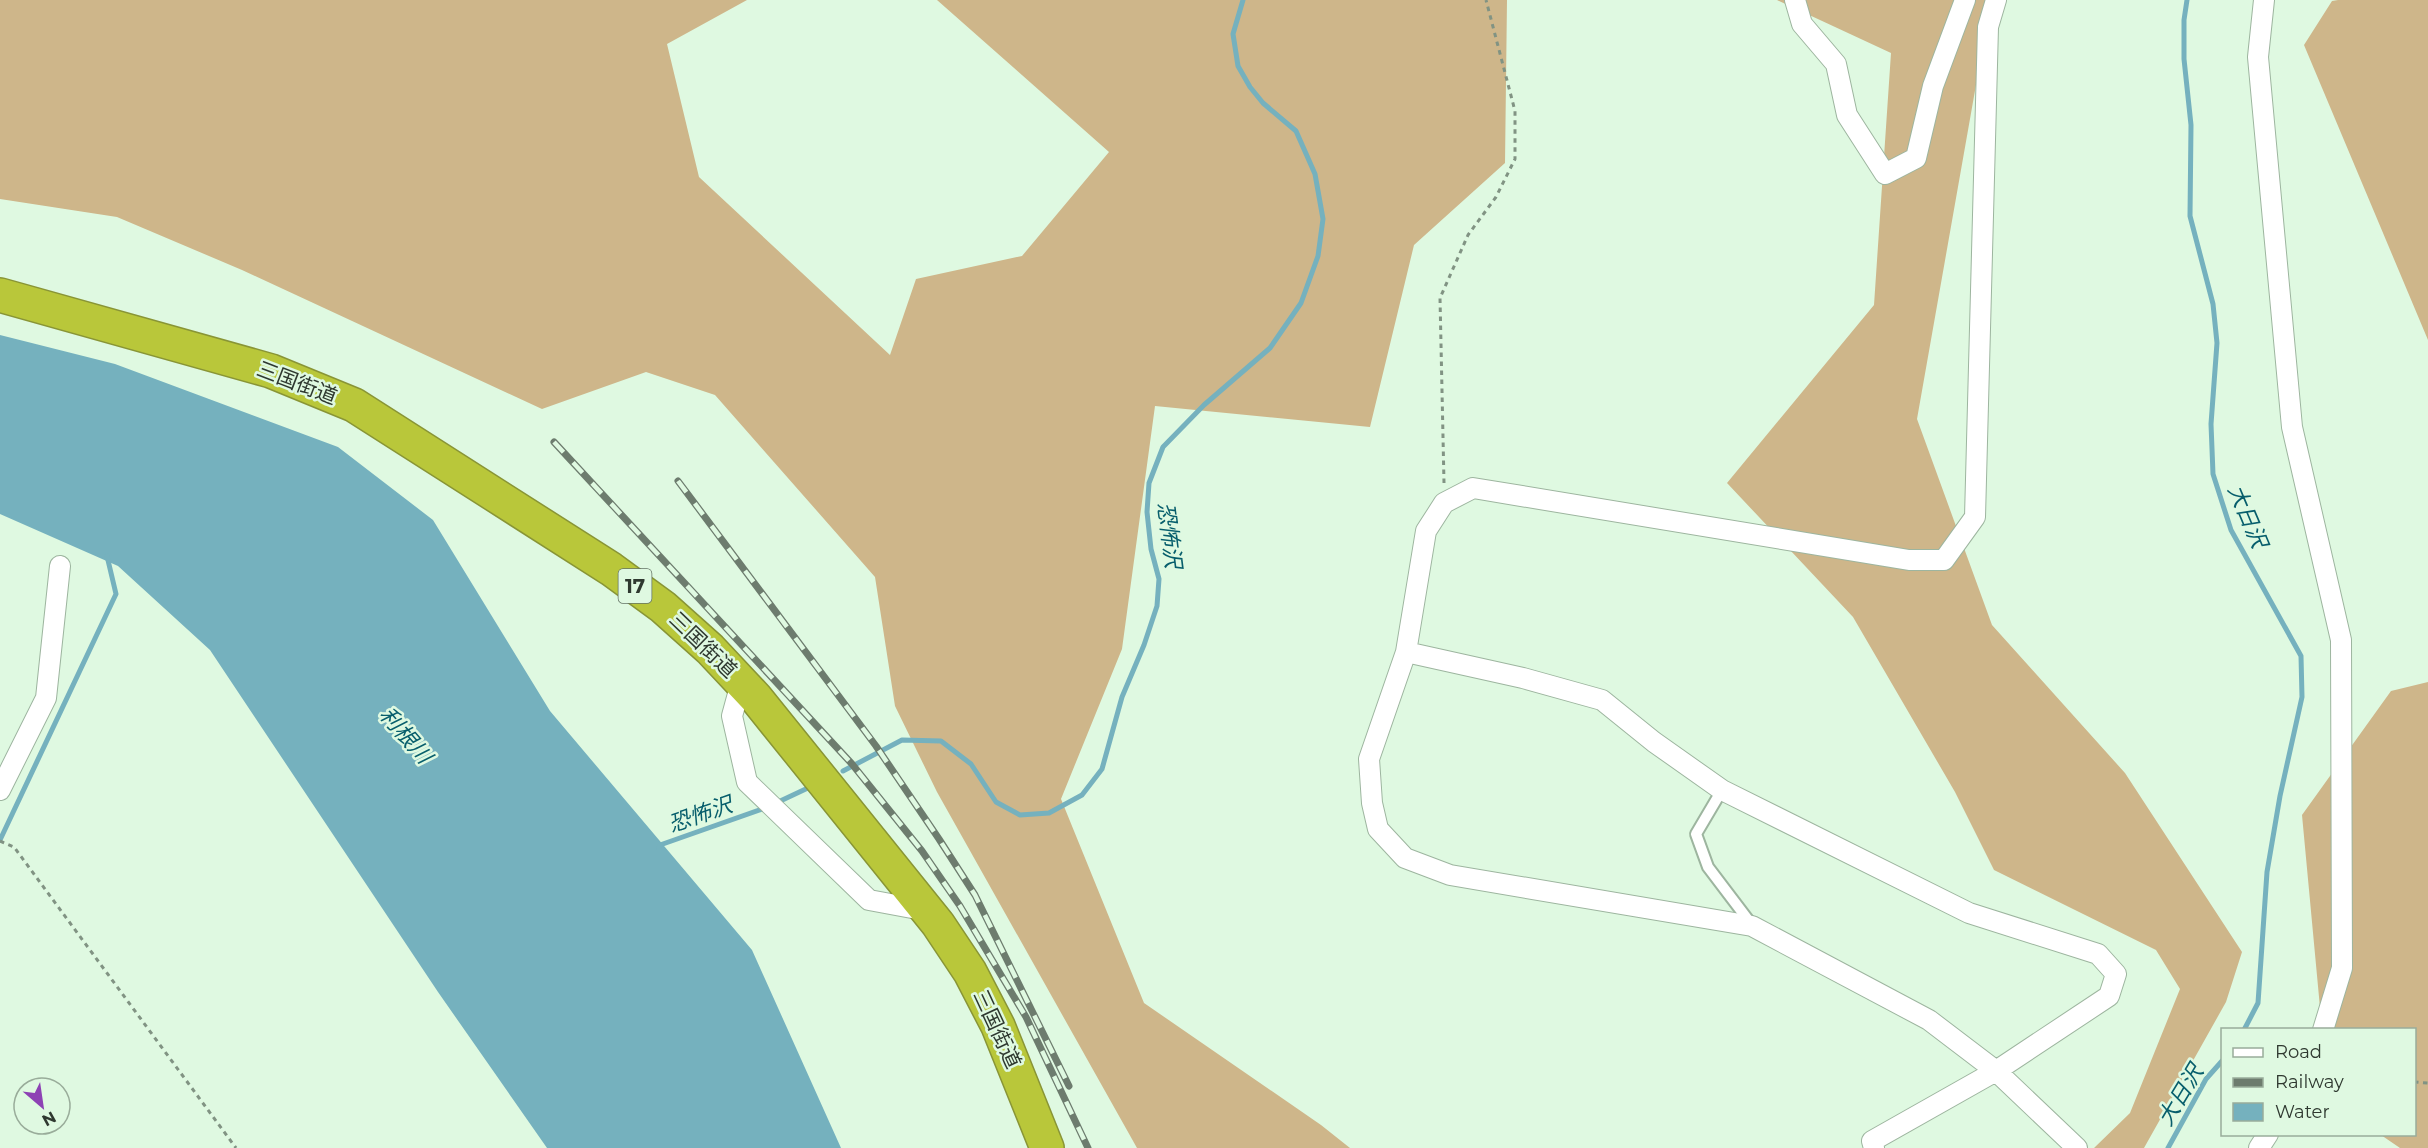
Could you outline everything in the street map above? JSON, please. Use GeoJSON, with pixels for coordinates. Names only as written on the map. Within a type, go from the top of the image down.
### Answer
{"type":"FeatureCollection","features":[{"type":"Feature","properties":{"kind":"highway","name":"三国街道"},"geometry":{"type":"LineString","coordinates":[[0,295],[271,371],[354,405],[612,569],[687,627],[741,683],[928,911],[970,972],[998,1026],[1047,1148]]}},
{"type":"Feature","properties":{"kind":"street"},"geometry":{"type":"LineString","coordinates":[[1795,0],[1802,24],[1836,64],[1847,115],[1886,174],[1916,158],[1933,86],[1965,0]]}},
{"type":"Feature","properties":{"kind":"street"},"geometry":{"type":"LineString","coordinates":[[1996,0],[1988,27],[1975,517],[1944,560],[1909,560],[1473,488],[1444,503],[1426,531],[1406,652],[1368,759],[1372,803],[1378,829],[1405,858],[1450,875],[1752,926],[1929,1020],[1996,1071],[2077,1148]]}},
{"type":"Feature","properties":{"kind":"street"},"geometry":{"type":"LineString","coordinates":[[2264,0],[2258,57],[2292,427],[2341,640],[2342,968],[2323,1028]]}},
{"type":"Feature","properties":{"kind":"street"},"geometry":{"type":"LineString","coordinates":[[0,790],[46,698],[60,566]]}},
{"type":"Feature","properties":{"kind":"street"},"geometry":{"type":"LineString","coordinates":[[1406,652],[1523,678],[1602,700],[1654,742],[1722,790],[1969,913],[2097,954],[2116,974],[2109,996],[1996,1071],[1872,1141],[1874,1148]]}},
{"type":"Feature","properties":{"kind":"street"},"geometry":{"type":"LineString","coordinates":[[741,683],[732,716],[747,782],[868,900],[928,911]]}},
{"type":"Feature","properties":{"kind":"lane"},"geometry":{"type":"LineString","coordinates":[[1722,790],[1696,834],[1708,867],[1752,926]]}},
{"type":"Feature","properties":{"kind":"path"},"geometry":{"type":"LineString","coordinates":[[1444,503],[1440,298],[1468,235],[1497,197],[1515,159],[1515,111],[1486,0]]}},
{"type":"Feature","properties":{"kind":"path"},"geometry":{"type":"LineString","coordinates":[[0,841],[14,848],[236,1148]]}},
{"type":"Feature","properties":{"kind":"shaded area"},"geometry":{"type":"Polygon","coordinates":[[[0,0],[747,0],[667,44],[699,177],[890,355],[916,279],[1022,256],[1109,152],[937,0],[1507,0],[1505,163],[1414,245],[1370,427],[1155,406],[1122,649],[1061,799],[1144,1003],[1321,1125],[1350,1148],[1137,1148],[937,792],[895,706],[875,577],[715,395],[646,372],[542,409],[242,270],[117,217],[0,199],[0,0]]]}},
{"type":"Feature","properties":{"kind":"shaded area"},"geometry":{"type":"Polygon","coordinates":[[[1777,0],[1991,0],[1917,419],[1992,625],[2125,773],[2242,952],[2226,1002],[2144,1148],[2094,1148],[2130,1113],[2180,989],[2156,950],[1994,870],[1955,792],[1853,617],[1727,483],[1874,305],[1891,53],[1777,0]]]}},
{"type":"Feature","properties":{"kind":"shaded area"},"geometry":{"type":"Polygon","coordinates":[[[2428,0],[2428,340],[2304,45],[2332,1],[2428,0]]]}},
{"type":"Feature","properties":{"kind":"shaded area"},"geometry":{"type":"Polygon","coordinates":[[[2428,682],[2428,1148],[2400,1148],[2382,1136],[2416,1136],[2416,1028],[2322,1028],[2302,815],[2391,691],[2428,682]]]}},
{"type":"Feature","properties":{"kind":"water","name":"利根川"},"geometry":{"type":"Polygon","coordinates":[[[0,335],[115,364],[338,447],[433,520],[550,711],[752,950],[841,1148],[547,1148],[438,992],[210,650],[118,566],[0,514],[0,335]]]}},
{"type":"Feature","properties":{"kind":"waterway","name":"恐怖沢"},"geometry":{"type":"LineString","coordinates":[[843,771],[902,740],[941,741],[971,764],[996,802],[1020,815],[1049,813],[1082,795],[1102,769],[1122,697],[1144,645],[1157,606],[1159,579],[1151,549],[1147,512],[1149,483],[1163,447],[1204,405],[1270,348],[1301,303],[1318,256],[1323,219],[1315,174],[1296,131],[1263,103],[1250,87],[1238,66],[1233,34],[1243,0]]}},
{"type":"Feature","properties":{"kind":"waterway","name":"大日沢"},"geometry":{"type":"LineString","coordinates":[[2187,0],[2184,20],[2184,59],[2191,125],[2190,216],[2213,304],[2217,343],[2211,424],[2213,474],[2231,530],[2301,656],[2302,697],[2280,796],[2267,872],[2258,1003],[2245,1028]]}},
{"type":"Feature","properties":{"kind":"waterway"},"geometry":{"type":"LineString","coordinates":[[0,840],[116,594],[107,556]]}},
{"type":"Feature","properties":{"kind":"waterway","name":"恐怖沢"},"geometry":{"type":"LineString","coordinates":[[776,803],[810,787]]}},
{"type":"Feature","properties":{"kind":"waterway","name":"恐怖沢"},"geometry":{"type":"LineString","coordinates":[[659,848],[660,845],[768,807]]}},
{"type":"Feature","properties":{"kind":"waterway","name":"大日沢"},"geometry":{"type":"LineString","coordinates":[[2168,1148],[2206,1079],[2221,1062]]}},
{"type":"Feature","properties":{"kind":"railway"},"geometry":{"type":"LineString","coordinates":[[554,442],[852,764],[922,851],[960,906],[1026,1017],[1088,1148]]}},
{"type":"Feature","properties":{"kind":"railway"},"geometry":{"type":"LineString","coordinates":[[678,481],[876,746],[939,839],[975,895],[1069,1086]]}}]}
